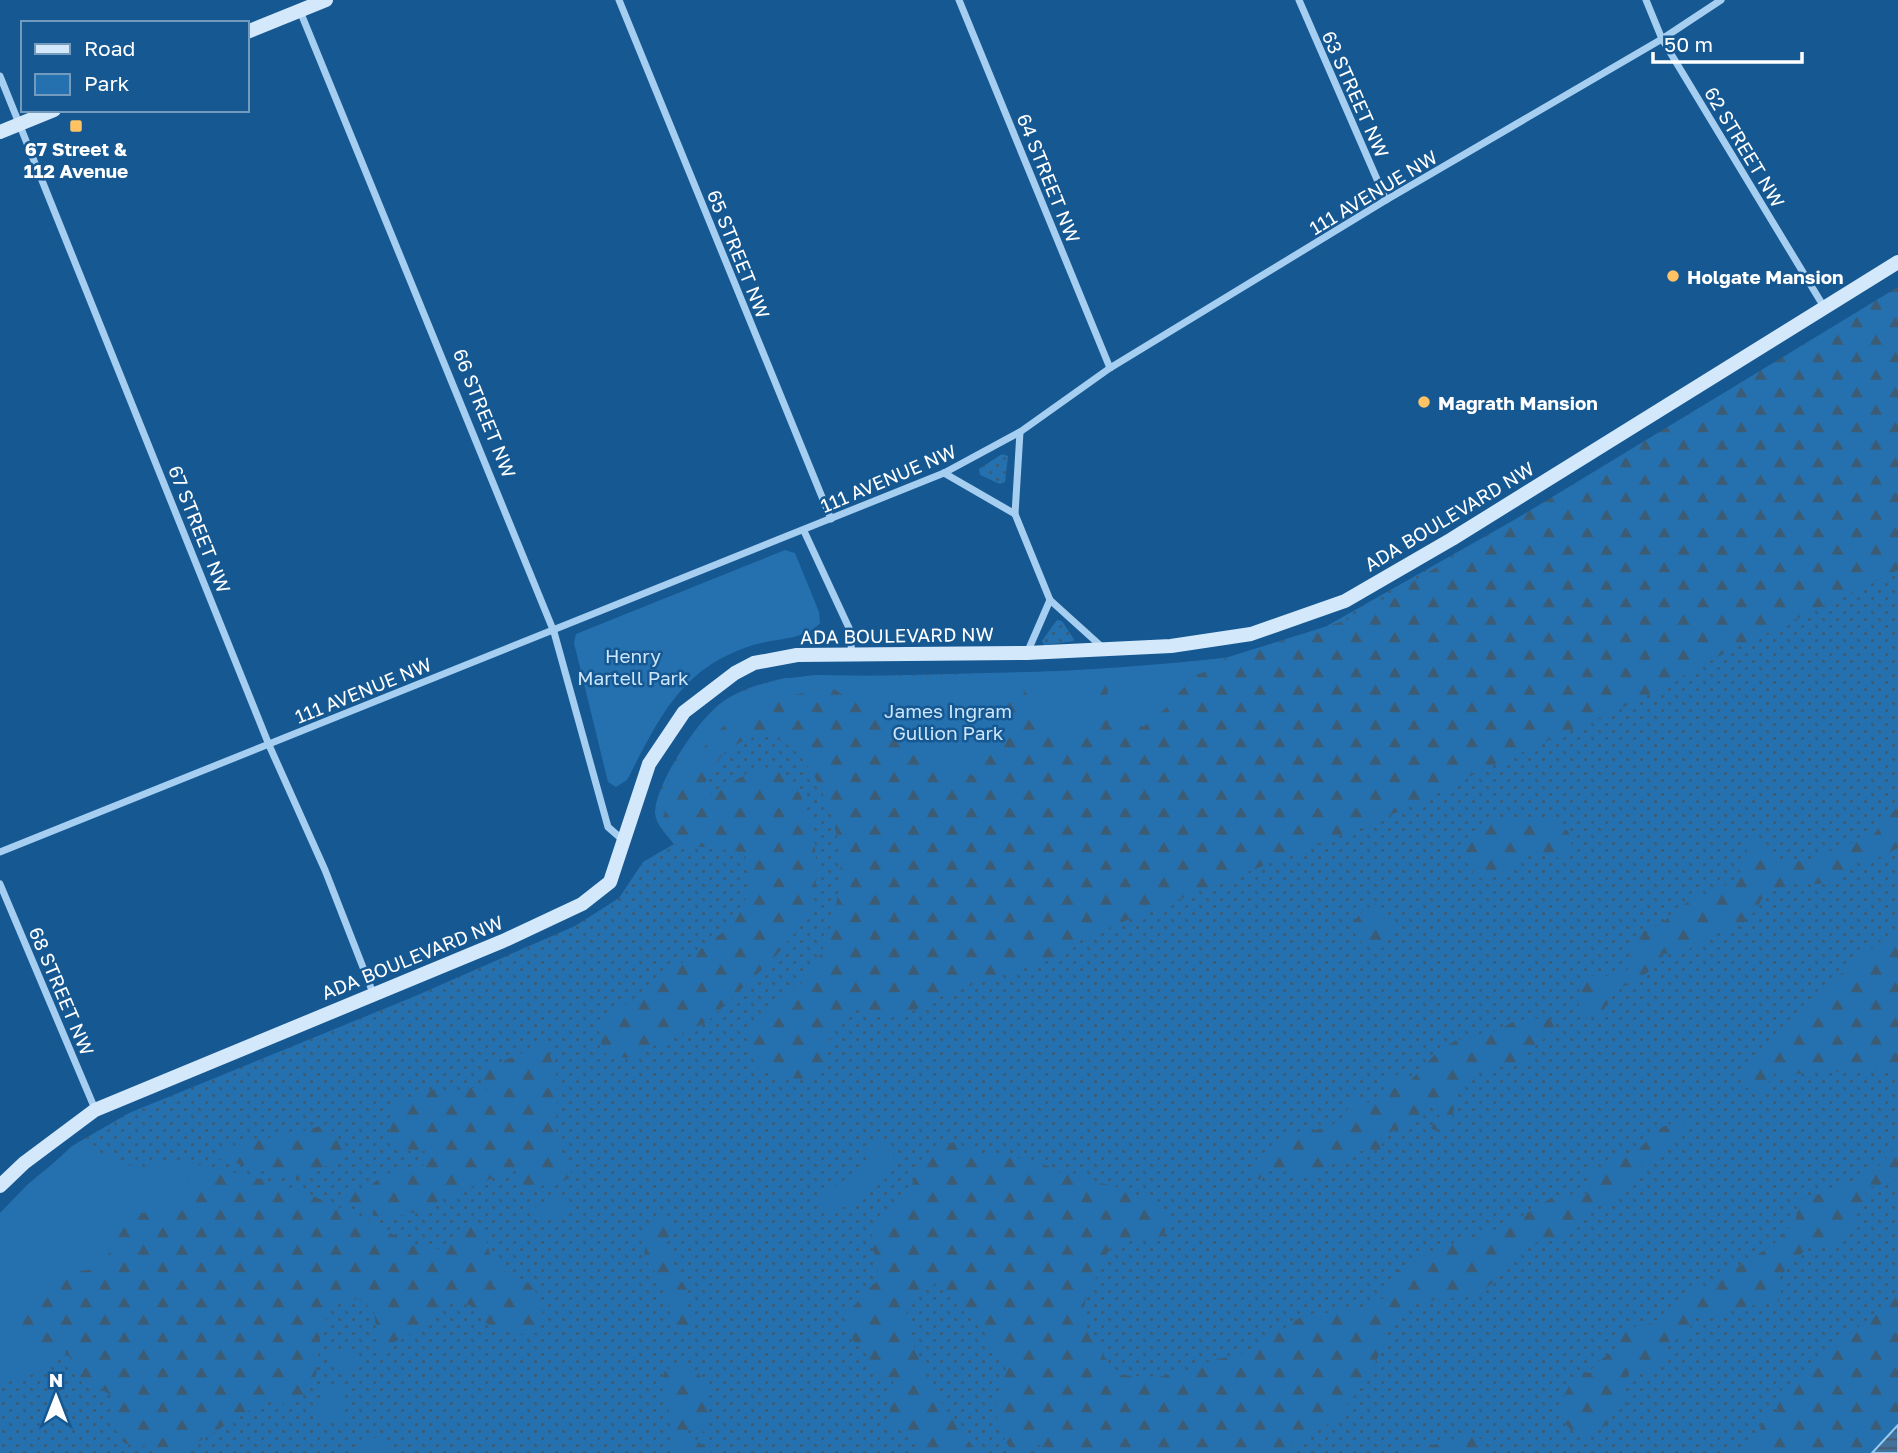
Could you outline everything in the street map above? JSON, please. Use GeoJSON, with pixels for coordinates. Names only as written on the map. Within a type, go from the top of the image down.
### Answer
{"type":"FeatureCollection","features":[{"type":"Feature","properties":{"kind":"street"},"geometry":{"type":"LineString","coordinates":[[248,31],[297,5],[326,0]]}},
{"type":"Feature","properties":{"kind":"street","name":"65 STREET NW"},"geometry":{"type":"LineString","coordinates":[[619,0],[831,519]]}},
{"type":"Feature","properties":{"kind":"street","name":"64 STREET NW"},"geometry":{"type":"LineString","coordinates":[[960,0],[1110,368]]}},
{"type":"Feature","properties":{"kind":"street","name":"63 STREET NW"},"geometry":{"type":"LineString","coordinates":[[1299,0],[1386,200]]}},
{"type":"Feature","properties":{"kind":"street","name":"62 STREET NW"},"geometry":{"type":"LineString","coordinates":[[1646,0],[1662,39],[1824,307]]}},
{"type":"Feature","properties":{"kind":"street","name":"111 AVENUE NW"},"geometry":{"type":"LineString","coordinates":[[0,852],[554,632],[944,473],[1020,432],[1110,368],[1282,266],[1386,200],[1662,39],[1721,0]]}},
{"type":"Feature","properties":{"kind":"street","name":"66 STREET NW"},"geometry":{"type":"LineString","coordinates":[[297,5],[554,632],[608,827],[625,842]]}},
{"type":"Feature","properties":{"kind":"street","name":"67 STREET NW"},"geometry":{"type":"LineString","coordinates":[[0,76],[269,745],[325,870],[373,993]]}},
{"type":"Feature","properties":{"kind":"street"},"geometry":{"type":"LineString","coordinates":[[0,132],[49,112]]}},
{"type":"Feature","properties":{"kind":"street","name":"ADA BOULEVARD NW"},"geometry":{"type":"LineString","coordinates":[[0,1186],[24,1163],[95,1110],[503,941],[582,904],[610,882],[649,764],[670,728],[699,697],[754,663],[797,655],[1105,650],[1171,646],[1251,634],[1345,601],[1452,539],[1898,262]]}},
{"type":"Feature","properties":{"kind":"street"},"geometry":{"type":"LineString","coordinates":[[1020,432],[1016,514],[1050,600],[1105,650]]}},
{"type":"Feature","properties":{"kind":"street"},"geometry":{"type":"LineString","coordinates":[[944,473],[1016,514]]}},
{"type":"Feature","properties":{"kind":"street"},"geometry":{"type":"LineString","coordinates":[[804,531],[849,628],[852,653]]}},
{"type":"Feature","properties":{"kind":"street"},"geometry":{"type":"LineString","coordinates":[[1027,653],[1050,600]]}},
{"type":"Feature","properties":{"kind":"street","name":"68 STREET NW"},"geometry":{"type":"LineString","coordinates":[[0,884],[95,1110]]}},
{"type":"Feature","properties":{"kind":"green space"},"geometry":{"type":"Polygon","coordinates":[[[1898,287],[1898,570],[1717,657],[1639,700],[1482,770],[1408,808],[1120,923],[1077,942],[1054,956],[944,995],[913,1011],[882,1017],[855,1008],[830,1038],[828,1053],[814,1079],[785,1078],[756,1067],[744,1030],[795,989],[817,962],[830,930],[838,895],[839,846],[829,808],[820,787],[795,751],[779,740],[761,736],[741,742],[718,760],[704,786],[712,795],[757,767],[772,768],[790,779],[801,796],[814,831],[817,876],[812,902],[798,929],[774,958],[707,1022],[627,1058],[603,1053],[598,1025],[734,924],[750,889],[745,852],[674,844],[660,826],[664,812],[687,770],[718,732],[738,715],[777,700],[831,687],[881,719],[929,764],[960,769],[976,776],[997,723],[999,688],[1008,681],[1016,683],[1026,692],[1042,723],[1036,733],[1061,733],[1076,747],[1094,713],[1084,694],[1087,686],[1100,677],[1121,713],[1136,719],[1175,697],[1194,675],[1215,669],[1224,659],[1353,618],[1898,287]]]}},
{"type":"Feature","properties":{"kind":"green space"},"geometry":{"type":"Polygon","coordinates":[[[1898,288],[1898,1425],[1872,1453],[0,1453],[0,1213],[72,1146],[129,1113],[413,997],[575,926],[619,898],[643,862],[674,844],[657,821],[657,800],[670,769],[690,737],[712,711],[728,698],[752,687],[785,678],[1112,670],[1225,658],[1325,627],[1574,486],[1898,288]]]}},
{"type":"Feature","properties":{"kind":"green space"},"geometry":{"type":"Polygon","coordinates":[[[1002,454],[1008,456],[1005,482],[1000,484],[980,475],[979,469],[1002,454]]]}},
{"type":"Feature","properties":{"kind":"green space","name":"Henry Martell Park"},"geometry":{"type":"Polygon","coordinates":[[[785,550],[795,553],[819,612],[820,623],[797,636],[750,646],[706,668],[674,699],[627,780],[616,787],[608,782],[574,643],[576,634],[785,550]]]}},
{"type":"Feature","properties":{"kind":"green space"},"geometry":{"type":"Polygon","coordinates":[[[1057,620],[1062,621],[1075,641],[1044,645],[1042,641],[1057,620]]]}},
{"type":"Feature","properties":{"kind":"green space","name":"James Ingram Gullion Park"},"geometry":{"type":"Polygon","coordinates":[[[1225,658],[1215,669],[1194,675],[1165,709],[1143,727],[1136,719],[1125,717],[1107,699],[1108,689],[1100,677],[1087,686],[1084,694],[1091,702],[1094,713],[1076,747],[1061,748],[1055,743],[1060,733],[1036,733],[1042,723],[1026,692],[1016,683],[1008,681],[999,688],[997,724],[976,777],[960,769],[929,764],[881,719],[831,687],[792,695],[749,709],[728,722],[707,743],[687,770],[664,812],[660,826],[655,811],[680,754],[711,713],[730,699],[753,688],[782,680],[816,675],[1021,673],[1225,658]]]}},
{"type":"Feature","properties":{"kind":"green space"},"geometry":{"type":"Polygon","coordinates":[[[1898,806],[1898,848],[1873,860],[1859,861],[1831,880],[1819,884],[1796,884],[1766,892],[1755,911],[1741,925],[1711,933],[1697,947],[1664,954],[1650,971],[1616,992],[1603,1012],[1585,1019],[1578,997],[1587,976],[1614,976],[1625,971],[1632,960],[1629,952],[1631,940],[1650,926],[1657,927],[1688,902],[1734,880],[1744,862],[1745,848],[1752,841],[1761,839],[1766,849],[1784,864],[1810,859],[1874,834],[1898,806]]]}},
{"type":"Feature","properties":{"kind":"green space"},"geometry":{"type":"Polygon","coordinates":[[[1500,819],[1552,821],[1568,831],[1573,850],[1565,860],[1538,851],[1494,877],[1477,878],[1466,857],[1466,841],[1477,829],[1500,819]]]}},
{"type":"Feature","properties":{"kind":"green space"},"geometry":{"type":"Polygon","coordinates":[[[1375,904],[1388,918],[1393,930],[1384,948],[1362,943],[1350,927],[1362,911],[1375,904]]]}},
{"type":"Feature","properties":{"kind":"green space"},"geometry":{"type":"Polygon","coordinates":[[[1898,927],[1898,1074],[1859,1068],[1831,1073],[1806,1072],[1787,1077],[1775,1073],[1760,1092],[1743,1087],[1746,1071],[1772,1042],[1841,974],[1898,927]]]}},
{"type":"Feature","properties":{"kind":"green space"},"geometry":{"type":"Polygon","coordinates":[[[1550,1019],[1554,1025],[1550,1035],[1526,1050],[1523,1066],[1505,1066],[1485,1071],[1474,1075],[1456,1088],[1454,1113],[1444,1127],[1436,1131],[1431,1128],[1441,1114],[1441,1108],[1436,1104],[1407,1125],[1384,1135],[1380,1150],[1359,1151],[1340,1165],[1331,1161],[1323,1169],[1308,1175],[1268,1168],[1259,1180],[1254,1173],[1257,1158],[1281,1140],[1334,1124],[1341,1120],[1349,1104],[1355,1099],[1362,1099],[1366,1103],[1380,1098],[1388,1078],[1393,1074],[1410,1081],[1440,1049],[1457,1040],[1494,1032],[1513,1022],[1550,1019]]]}},
{"type":"Feature","properties":{"kind":"green space"},"geometry":{"type":"Polygon","coordinates":[[[543,1044],[556,1071],[558,1083],[558,1147],[572,1177],[557,1183],[523,1189],[515,1169],[451,1195],[427,1209],[405,1215],[379,1217],[337,1198],[353,1190],[364,1192],[391,1172],[423,1166],[428,1151],[404,1151],[388,1141],[396,1102],[434,1089],[459,1096],[469,1087],[487,1090],[475,1073],[543,1044]]]}},
{"type":"Feature","properties":{"kind":"green space"},"geometry":{"type":"Polygon","coordinates":[[[1680,1120],[1686,1124],[1682,1138],[1642,1166],[1614,1200],[1589,1210],[1579,1225],[1563,1237],[1522,1245],[1500,1275],[1478,1293],[1439,1299],[1400,1312],[1390,1323],[1370,1372],[1341,1413],[1285,1453],[1046,1453],[1038,1444],[1028,1453],[1013,1453],[1001,1431],[996,1412],[1007,1371],[967,1309],[936,1283],[919,1292],[906,1305],[913,1344],[942,1403],[979,1453],[920,1453],[907,1433],[890,1427],[890,1392],[894,1381],[867,1366],[868,1356],[851,1338],[845,1327],[845,1314],[877,1282],[878,1267],[872,1233],[908,1196],[917,1170],[931,1149],[954,1142],[984,1154],[1032,1160],[1063,1173],[1122,1189],[1158,1209],[1167,1221],[1164,1236],[1135,1239],[1110,1248],[1091,1288],[1084,1313],[1085,1324],[1092,1337],[1118,1375],[1159,1377],[1213,1360],[1247,1353],[1299,1318],[1373,1305],[1385,1297],[1397,1271],[1410,1262],[1448,1245],[1500,1230],[1554,1196],[1587,1193],[1594,1183],[1590,1169],[1595,1166],[1603,1171],[1615,1155],[1634,1154],[1660,1128],[1680,1120]]]}},
{"type":"Feature","properties":{"kind":"green space"},"geometry":{"type":"Polygon","coordinates":[[[327,1124],[345,1148],[338,1159],[301,1180],[216,1158],[241,1141],[291,1135],[327,1124]]]}},
{"type":"Feature","properties":{"kind":"green space"},"geometry":{"type":"Polygon","coordinates":[[[884,1139],[893,1149],[893,1163],[891,1171],[878,1186],[846,1207],[826,1208],[819,1202],[821,1197],[862,1167],[874,1144],[884,1139]]]}},
{"type":"Feature","properties":{"kind":"green space"},"geometry":{"type":"Polygon","coordinates":[[[79,1142],[105,1156],[137,1168],[175,1160],[240,1174],[204,1174],[186,1180],[188,1200],[181,1206],[173,1210],[139,1213],[123,1219],[103,1263],[96,1268],[70,1271],[12,1320],[28,1332],[31,1343],[41,1349],[61,1348],[44,1373],[0,1380],[0,1213],[28,1184],[79,1142]]]}},
{"type":"Feature","properties":{"kind":"green space"},"geometry":{"type":"Polygon","coordinates":[[[1898,1146],[1898,1179],[1869,1188],[1845,1240],[1811,1245],[1799,1256],[1775,1282],[1781,1291],[1779,1301],[1732,1309],[1718,1315],[1702,1314],[1694,1319],[1687,1334],[1669,1343],[1664,1361],[1650,1374],[1629,1373],[1625,1380],[1627,1403],[1610,1413],[1610,1422],[1593,1434],[1579,1436],[1567,1426],[1561,1408],[1573,1376],[1580,1371],[1590,1373],[1598,1362],[1615,1348],[1630,1324],[1641,1330],[1654,1320],[1664,1320],[1690,1294],[1707,1286],[1724,1271],[1741,1265],[1774,1244],[1796,1220],[1797,1208],[1802,1200],[1855,1181],[1874,1171],[1898,1146]]]}},
{"type":"Feature","properties":{"kind":"green space"},"geometry":{"type":"Polygon","coordinates":[[[218,1173],[258,1178],[297,1190],[354,1214],[402,1240],[427,1249],[446,1247],[470,1225],[484,1231],[495,1263],[528,1283],[537,1294],[543,1313],[540,1327],[537,1333],[526,1334],[498,1330],[476,1314],[470,1305],[443,1301],[416,1331],[388,1345],[380,1357],[374,1312],[361,1299],[333,1300],[320,1337],[315,1384],[288,1408],[275,1397],[268,1399],[180,1453],[155,1453],[148,1445],[127,1444],[117,1433],[111,1395],[79,1377],[70,1357],[61,1348],[41,1349],[12,1320],[70,1271],[95,1268],[102,1263],[123,1219],[136,1213],[183,1206],[187,1180],[218,1173]]]}},
{"type":"Feature","properties":{"kind":"green space"},"geometry":{"type":"Polygon","coordinates":[[[565,1196],[574,1207],[569,1214],[539,1221],[533,1208],[549,1199],[565,1196]]]}},
{"type":"Feature","properties":{"kind":"green space"},"geometry":{"type":"Polygon","coordinates":[[[659,1215],[668,1218],[673,1236],[665,1243],[674,1270],[688,1291],[686,1310],[695,1324],[691,1332],[682,1334],[675,1330],[660,1277],[644,1259],[646,1235],[659,1215]]]}},
{"type":"Feature","properties":{"kind":"green space"},"geometry":{"type":"Polygon","coordinates":[[[1898,1295],[1898,1424],[1871,1453],[1731,1453],[1734,1449],[1740,1452],[1758,1438],[1763,1417],[1775,1415],[1783,1386],[1794,1387],[1798,1379],[1807,1377],[1824,1352],[1835,1350],[1840,1342],[1898,1295]]]}},
{"type":"Feature","properties":{"kind":"green space"},"geometry":{"type":"Polygon","coordinates":[[[335,1348],[357,1352],[359,1367],[349,1372],[330,1366],[326,1358],[335,1348]]]}},
{"type":"Feature","properties":{"kind":"green space"},"geometry":{"type":"Polygon","coordinates":[[[680,1362],[697,1372],[703,1381],[709,1412],[705,1432],[691,1428],[687,1433],[712,1453],[676,1453],[662,1387],[664,1372],[680,1362]]]}},
{"type":"Feature","properties":{"kind":"green space"},"geometry":{"type":"Polygon","coordinates":[[[331,1386],[341,1388],[346,1408],[340,1421],[324,1425],[314,1416],[323,1389],[331,1386]]]}},
{"type":"Feature","properties":{"kind":"green space"},"geometry":{"type":"Polygon","coordinates":[[[1470,1434],[1485,1441],[1484,1453],[1407,1453],[1470,1434]]]}},
{"type":"Feature","properties":{"kind":"green space"},"geometry":{"type":"Polygon","coordinates":[[[377,1437],[387,1441],[390,1453],[359,1453],[364,1442],[377,1437]]]}},
{"type":"Feature","properties":{"kind":"shaded area"},"geometry":{"type":"Polygon","coordinates":[[[1898,1425],[1898,1453],[1872,1453],[1898,1425]]]}},
{"type":"Feature","properties":{"kind":"place","name":"67 Street & 112 Avenue"},"geometry":{"type":"Point","coordinates":[76,126]}},
{"type":"Feature","properties":{"kind":"place","name":"Holgate Mansion"},"geometry":{"type":"Point","coordinates":[1673,276]}},
{"type":"Feature","properties":{"kind":"place","name":"Magrath Mansion"},"geometry":{"type":"Point","coordinates":[1424,402]}}]}
